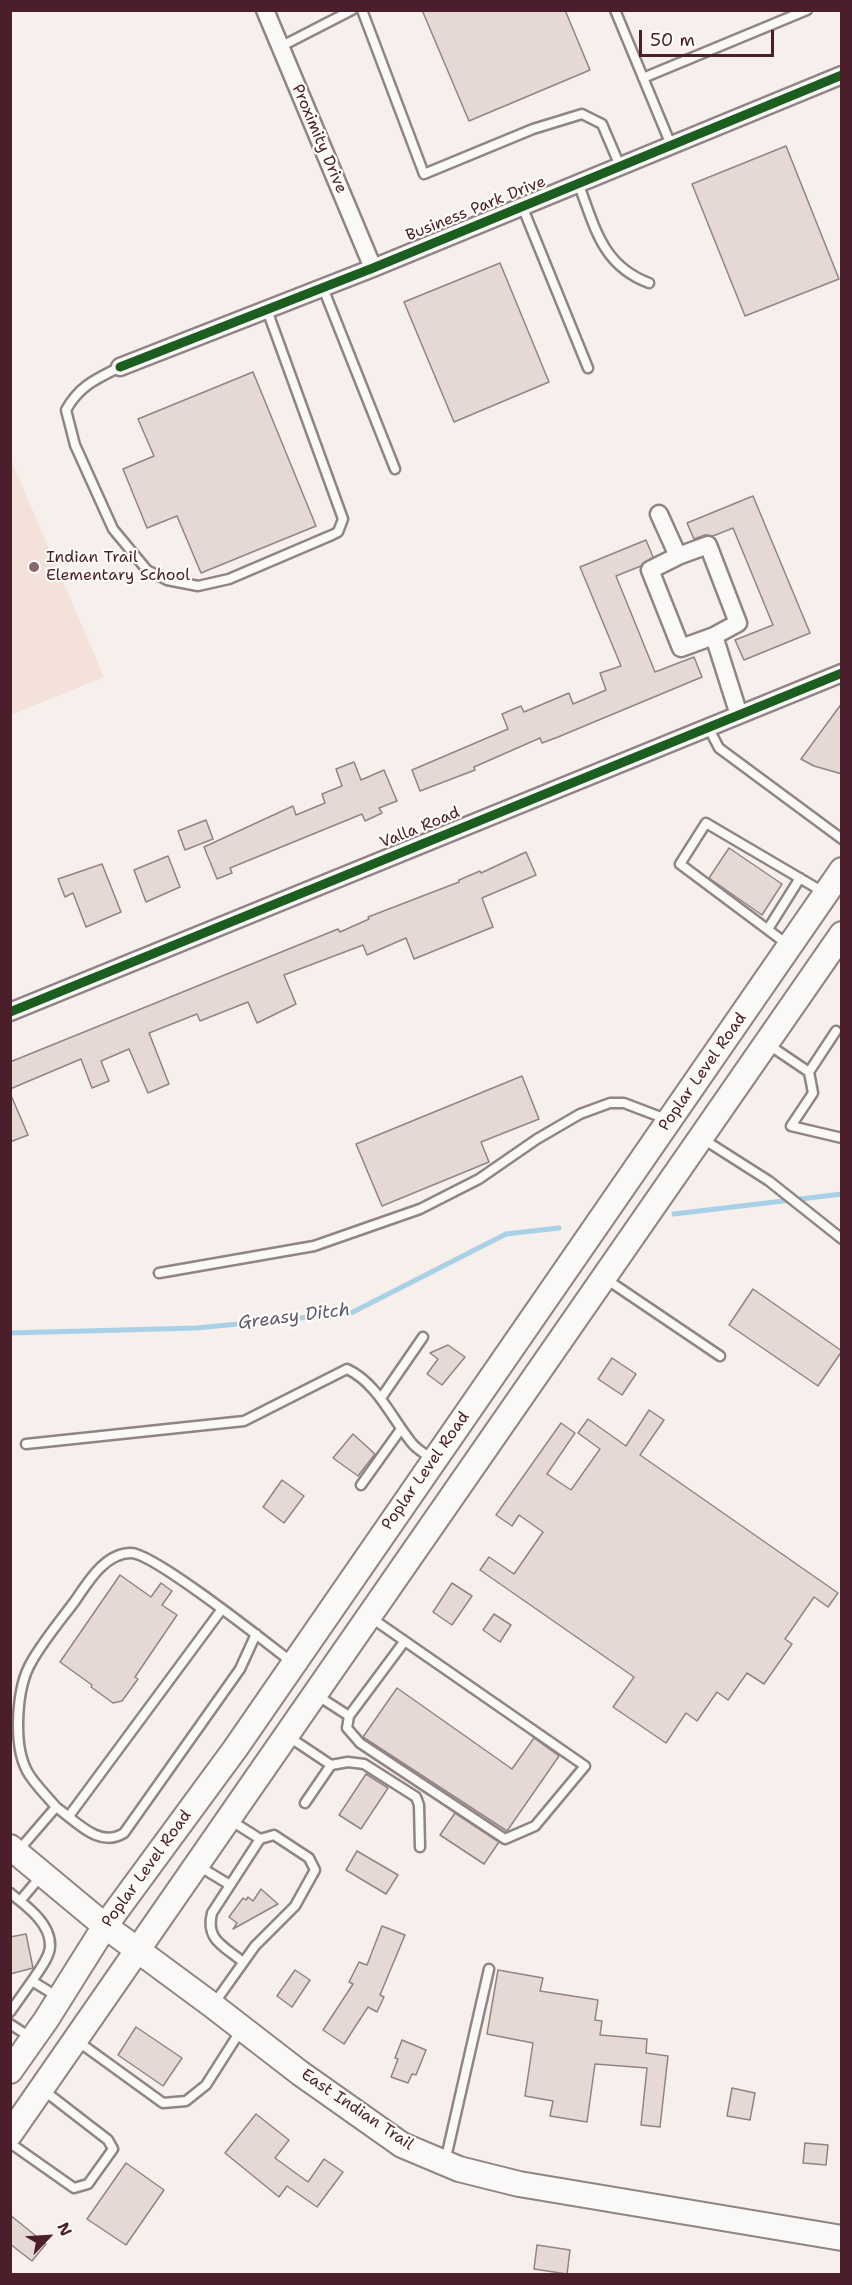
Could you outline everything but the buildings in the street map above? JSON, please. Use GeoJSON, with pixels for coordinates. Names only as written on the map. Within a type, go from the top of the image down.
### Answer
{"type":"FeatureCollection","features":[{"type":"Feature","properties":{"kind":"main road","name":"Poplar Level Road"},"geometry":{"type":"LineString","coordinates":[[10,2071],[60,1998],[105,1926],[235,1749],[842,870]]}},
{"type":"Feature","properties":{"kind":"main road"},"geometry":{"type":"LineString","coordinates":[[10,2134],[700,1137],[840,940]]}},
{"type":"Feature","properties":{"kind":"main road","name":"East Indian Trail"},"geometry":{"type":"LineString","coordinates":[[14,1850],[105,1926],[300,2073],[394,2139],[445,2163],[482,2176],[519,2184],[842,2238]]}},
{"type":"Feature","properties":{"kind":"street","name":"Proximity Drive"},"geometry":{"type":"LineString","coordinates":[[265,10],[373,268]]}},
{"type":"Feature","properties":{"kind":"street","name":"Business Park Drive"},"geometry":{"type":"LineString","coordinates":[[120,367],[373,268],[842,75]]}},
{"type":"Feature","properties":{"kind":"street"},"geometry":{"type":"LineString","coordinates":[[659,514],[678,556]]}},
{"type":"Feature","properties":{"kind":"street"},"geometry":{"type":"LineString","coordinates":[[708,545],[738,623],[714,636],[681,648],[650,570],[678,556],[708,545]]}},
{"type":"Feature","properties":{"kind":"street"},"geometry":{"type":"LineString","coordinates":[[714,636],[739,715]]}},
{"type":"Feature","properties":{"kind":"street","name":"Valla Road"},"geometry":{"type":"LineString","coordinates":[[10,1012],[842,673]]}},
{"type":"Feature","properties":{"kind":"lane"},"geometry":{"type":"LineString","coordinates":[[280,47],[352,10]]}},
{"type":"Feature","properties":{"kind":"lane"},"geometry":{"type":"LineString","coordinates":[[362,10],[424,174],[533,129],[582,114],[602,124],[620,166]]}},
{"type":"Feature","properties":{"kind":"lane"},"geometry":{"type":"LineString","coordinates":[[615,10],[670,145]]}},
{"type":"Feature","properties":{"kind":"lane"},"geometry":{"type":"LineString","coordinates":[[643,78],[807,10]]}},
{"type":"Feature","properties":{"kind":"lane"},"geometry":{"type":"LineString","coordinates":[[578,183],[606,253],[615,264],[649,283]]}},
{"type":"Feature","properties":{"kind":"lane"},"geometry":{"type":"LineString","coordinates":[[522,206],[588,368]]}},
{"type":"Feature","properties":{"kind":"lane"},"geometry":{"type":"LineString","coordinates":[[323,288],[394,469]]}},
{"type":"Feature","properties":{"kind":"lane"},"geometry":{"type":"LineString","coordinates":[[120,367],[90,383],[74,395],[66,410],[75,445],[113,529],[147,570],[167,580],[198,586],[229,579],[332,536],[338,532],[343,519],[267,310]]}},
{"type":"Feature","properties":{"kind":"lane"},"geometry":{"type":"LineString","coordinates":[[708,727],[719,748],[842,839]]}},
{"type":"Feature","properties":{"kind":"lane"},"geometry":{"type":"LineString","coordinates":[[790,946],[680,864],[706,823],[826,893]]}},
{"type":"Feature","properties":{"kind":"lane"},"geometry":{"type":"LineString","coordinates":[[768,929],[800,878]]}},
{"type":"Feature","properties":{"kind":"lane"},"geometry":{"type":"LineString","coordinates":[[836,1032],[809,1072],[813,1093],[791,1126],[842,1138]]}},
{"type":"Feature","properties":{"kind":"lane"},"geometry":{"type":"LineString","coordinates":[[766,1043],[809,1072]]}},
{"type":"Feature","properties":{"kind":"lane"},"geometry":{"type":"LineString","coordinates":[[159,1273],[314,1246],[420,1209],[479,1179],[537,1139],[580,1114],[610,1103],[624,1103],[669,1120]]}},
{"type":"Feature","properties":{"kind":"lane"},"geometry":{"type":"LineString","coordinates":[[700,1137],[775,1186],[842,1239]]}},
{"type":"Feature","properties":{"kind":"lane"},"geometry":{"type":"LineString","coordinates":[[604,1277],[720,1356]]}},
{"type":"Feature","properties":{"kind":"lane"},"geometry":{"type":"LineString","coordinates":[[381,1398],[423,1337]]}},
{"type":"Feature","properties":{"kind":"lane"},"geometry":{"type":"LineString","coordinates":[[26,1444],[244,1421],[347,1369],[360,1375],[381,1398],[412,1444],[433,1460]]}},
{"type":"Feature","properties":{"kind":"lane"},"geometry":{"type":"LineString","coordinates":[[361,1485],[401,1429]]}},
{"type":"Feature","properties":{"kind":"lane"},"geometry":{"type":"LineString","coordinates":[[255,1634],[240,1669],[124,1833],[114,1840],[98,1837],[56,1807],[28,1774],[22,1760],[18,1725],[22,1687],[31,1662],[97,1570],[118,1555],[133,1552],[176,1575],[222,1609],[255,1634],[293,1663]]}},
{"type":"Feature","properties":{"kind":"lane"},"geometry":{"type":"LineString","coordinates":[[69,1816],[222,1609]]}},
{"type":"Feature","properties":{"kind":"lane"},"geometry":{"type":"LineString","coordinates":[[369,1617],[585,1766],[535,1826],[505,1839],[360,1743],[347,1728],[349,1716],[404,1642]]}},
{"type":"Feature","properties":{"kind":"lane"},"geometry":{"type":"LineString","coordinates":[[315,1694],[349,1716]]}},
{"type":"Feature","properties":{"kind":"lane"},"geometry":{"type":"LineString","coordinates":[[286,1735],[331,1765],[348,1762],[364,1764],[416,1797],[420,1805],[420,1847]]}},
{"type":"Feature","properties":{"kind":"lane"},"geometry":{"type":"LineString","coordinates":[[305,1803],[331,1765]]}},
{"type":"Feature","properties":{"kind":"lane"},"geometry":{"type":"LineString","coordinates":[[14,1850],[56,1807]]}},
{"type":"Feature","properties":{"kind":"lane"},"geometry":{"type":"LineString","coordinates":[[228,1819],[260,1839]]}},
{"type":"Feature","properties":{"kind":"lane"},"geometry":{"type":"LineString","coordinates":[[212,2005],[255,1946],[295,1906],[315,1870],[309,1858],[274,1835],[260,1839],[212,1913],[209,1925],[211,1935],[243,1962]]}},
{"type":"Feature","properties":{"kind":"lane"},"geometry":{"type":"LineString","coordinates":[[196,1865],[230,1885]]}},
{"type":"Feature","properties":{"kind":"lane"},"geometry":{"type":"LineString","coordinates":[[20,1901],[42,1874]]}},
{"type":"Feature","properties":{"kind":"lane"},"geometry":{"type":"LineString","coordinates":[[10,1893],[47,1930],[50,1948],[32,1981],[11,2010]]}},
{"type":"Feature","properties":{"kind":"lane"},"geometry":{"type":"LineString","coordinates":[[445,2163],[489,1970]]}},
{"type":"Feature","properties":{"kind":"lane"},"geometry":{"type":"LineString","coordinates":[[32,1981],[60,1998]]}},
{"type":"Feature","properties":{"kind":"lane"},"geometry":{"type":"LineString","coordinates":[[10,2024],[33,2039]]}},
{"type":"Feature","properties":{"kind":"lane"},"geometry":{"type":"LineString","coordinates":[[76,2039],[163,2103],[186,2101],[206,2085],[242,2028]]}},
{"type":"Feature","properties":{"kind":"lane"},"geometry":{"type":"LineString","coordinates":[[10,2143],[74,2188],[88,2184],[113,2149],[108,2140],[41,2089]]}},
{"type":"Feature","properties":{"kind":"shaded area","name":"Indian Trail Elementary School"},"geometry":{"type":"Polygon","coordinates":[[[10,457],[104,677],[11,715],[10,715],[10,457]]]}},
{"type":"Feature","properties":{"kind":"waterway","name":"Greasy Ditch"},"geometry":{"type":"LineString","coordinates":[[674,1214],[842,1194]]}},
{"type":"Feature","properties":{"kind":"waterway","name":"Greasy Ditch"},"geometry":{"type":"LineString","coordinates":[[10,1333],[197,1328],[351,1313],[506,1234],[559,1228]]}},
{"type":"Feature","properties":{"kind":"cycle path"},"geometry":{"type":"LineString","coordinates":[[120,367],[373,268],[842,75]]}},
{"type":"Feature","properties":{"kind":"cycle path"},"geometry":{"type":"LineString","coordinates":[[10,1012],[842,673]]}},
{"type":"Feature","properties":{"kind":"place","name":"Indian Trail Elementary School"},"geometry":{"type":"Point","coordinates":[34,567]}}]}
